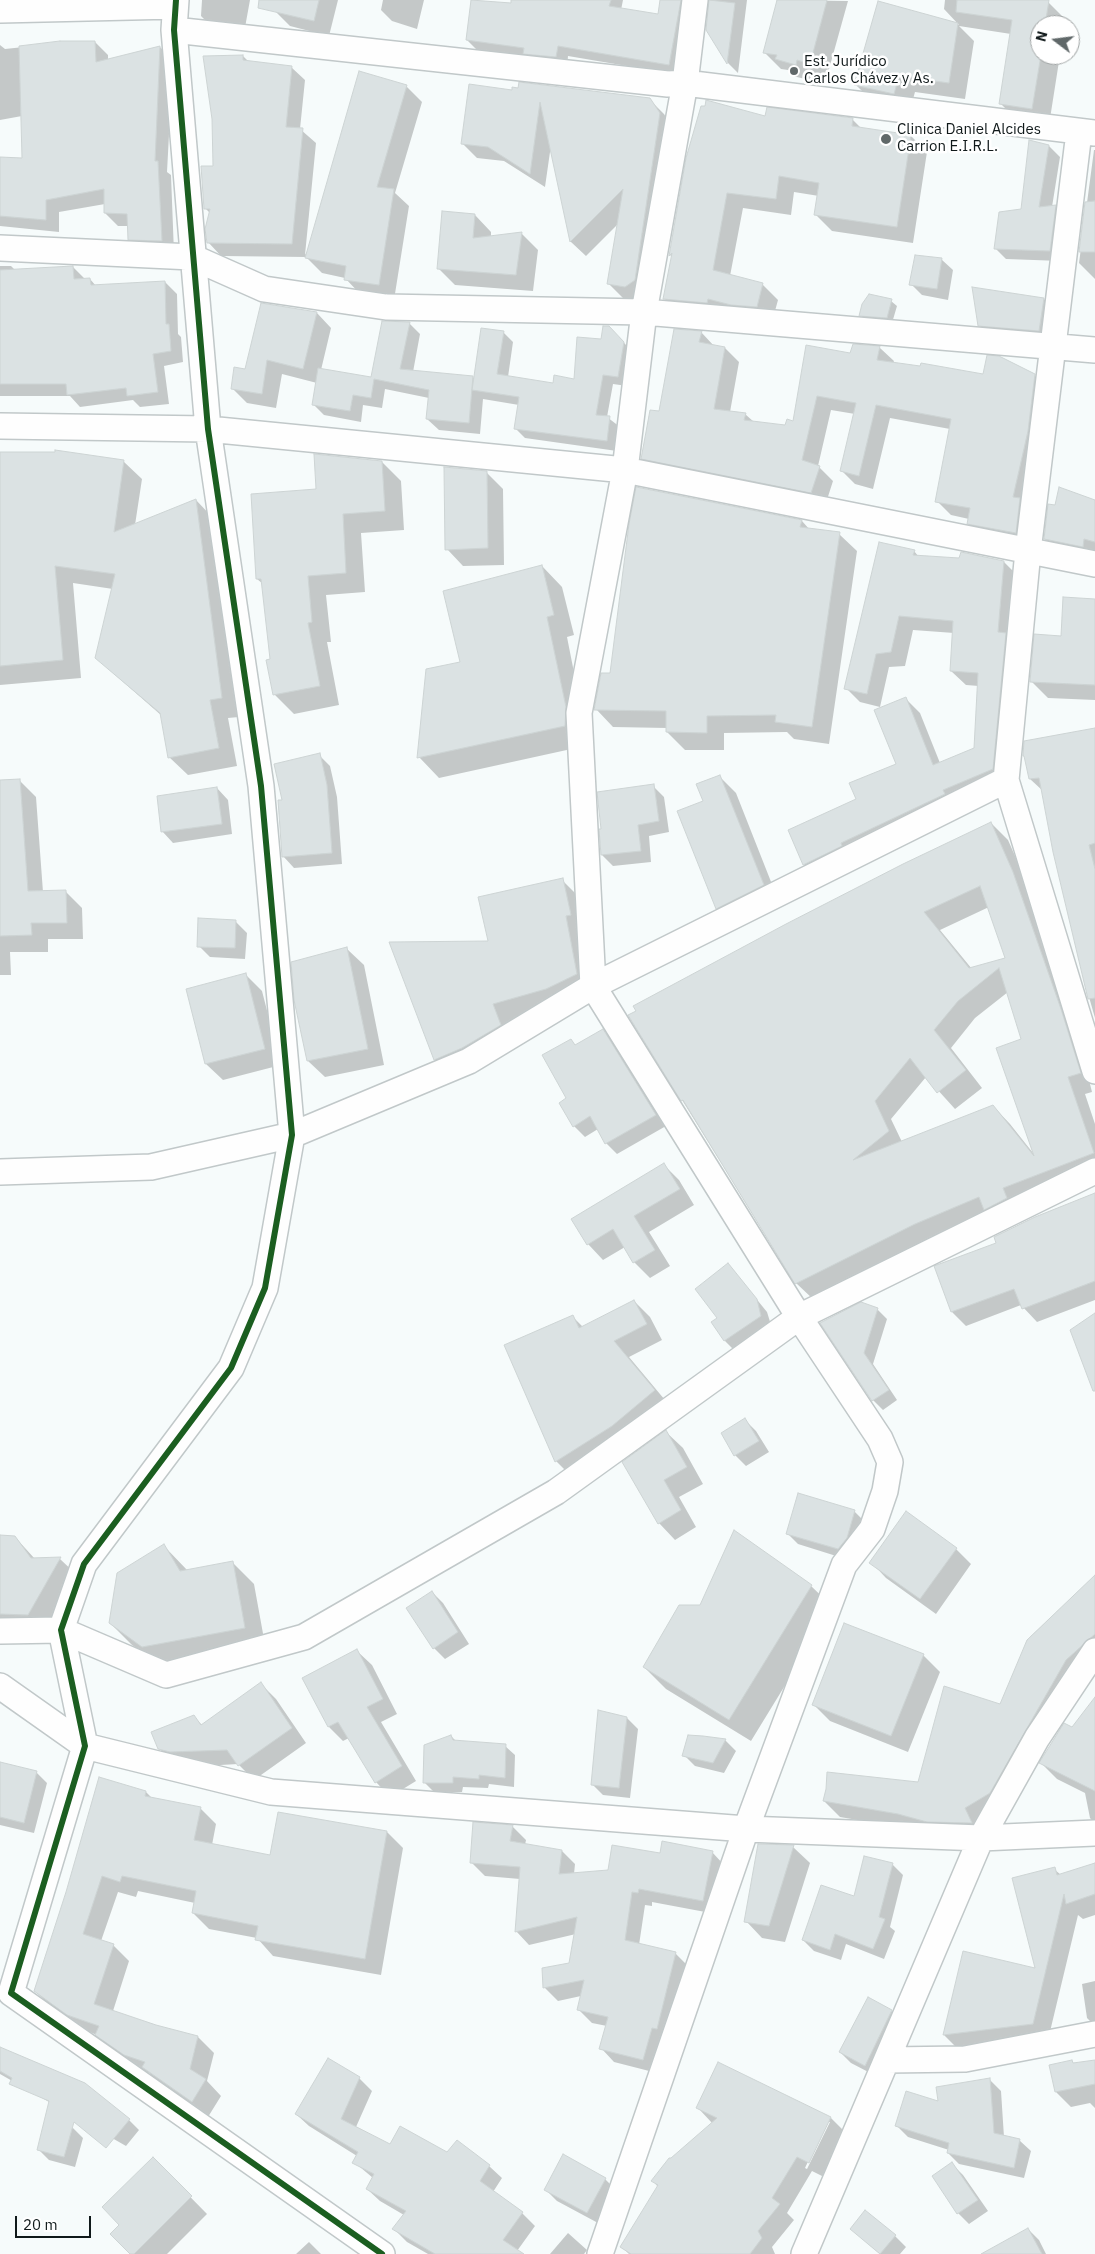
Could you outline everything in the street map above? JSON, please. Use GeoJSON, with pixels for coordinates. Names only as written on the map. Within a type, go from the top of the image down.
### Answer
{"type":"FeatureCollection","features":[{"type":"Feature","properties":{"kind":"street"},"geometry":{"type":"LineString","coordinates":[[600,2254],[746,1829],[844,1565],[872,1529],[885,1491],[890,1462],[880,1439],[799,1317],[594,986],[579,714],[625,470],[644,312],[685,83],[695,0]]}},
{"type":"Feature","properties":{"kind":"street"},"geometry":{"type":"LineString","coordinates":[[0,10],[175,12],[668,84],[685,83],[1087,132],[1052,348],[1028,551],[1006,780],[1095,1071]]}},
{"type":"Feature","properties":{"kind":"street"},"geometry":{"type":"LineString","coordinates":[[175,12],[192,257],[208,429],[262,786],[292,1136],[265,1288],[231,1368],[84,1564],[61,1630],[85,1746],[6,1991],[382,2254]]}},
{"type":"Feature","properties":{"kind":"street"},"geometry":{"type":"LineString","coordinates":[[0,248],[192,257],[264,289],[386,307],[644,312],[1052,348],[1095,350]]}},
{"type":"Feature","properties":{"kind":"street"},"geometry":{"type":"LineString","coordinates":[[0,426],[208,429],[625,470],[1095,564]]}},
{"type":"Feature","properties":{"kind":"street"},"geometry":{"type":"LineString","coordinates":[[0,1172],[151,1167],[292,1136],[469,1061],[594,986],[1006,780]]}},
{"type":"Feature","properties":{"kind":"street"},"geometry":{"type":"LineString","coordinates":[[0,1631],[61,1630],[166,1674],[304,1637],[556,1492],[799,1317],[1095,1171]]}},
{"type":"Feature","properties":{"kind":"street"},"geometry":{"type":"LineString","coordinates":[[804,2254],[981,1838],[1037,1738],[1095,1651]]}},
{"type":"Feature","properties":{"kind":"street"},"geometry":{"type":"LineString","coordinates":[[0,1686],[85,1746],[271,1792],[746,1829],[981,1838],[1095,1833]]}},
{"type":"Feature","properties":{"kind":"street"},"geometry":{"type":"LineString","coordinates":[[887,2060],[965,2059],[1095,2034]]}},
{"type":"Feature","properties":{"kind":"building"},"geometry":{"type":"Polygon","coordinates":[[[259,0],[319,0],[314,21],[258,8],[259,0]]]}},
{"type":"Feature","properties":{"kind":"building"},"geometry":{"type":"Polygon","coordinates":[[[471,0],[511,3],[511,0],[611,0],[609,6],[658,14],[660,0],[681,0],[669,65],[558,46],[556,57],[523,54],[524,48],[466,40],[471,0]]]}},
{"type":"Feature","properties":{"kind":"building"},"geometry":{"type":"Polygon","coordinates":[[[709,0],[735,3],[727,64],[706,30],[709,0]]]}},
{"type":"Feature","properties":{"kind":"building"},"geometry":{"type":"Polygon","coordinates":[[[777,0],[827,0],[810,64],[797,60],[796,65],[775,59],[777,55],[763,53],[777,0]]]}},
{"type":"Feature","properties":{"kind":"building"},"geometry":{"type":"Polygon","coordinates":[[[957,0],[1049,0],[1047,15],[1030,15],[1030,65],[1039,65],[1032,109],[999,104],[1012,20],[956,12],[957,0]]]}},
{"type":"Feature","properties":{"kind":"building"},"geometry":{"type":"Polygon","coordinates":[[[878,1],[958,23],[949,83],[899,76],[894,94],[854,85],[878,1]]]}},
{"type":"Feature","properties":{"kind":"building"},"geometry":{"type":"Polygon","coordinates":[[[60,41],[95,41],[96,62],[160,46],[155,161],[158,161],[162,241],[128,240],[127,214],[104,213],[104,189],[46,200],[46,220],[0,216],[0,157],[22,158],[19,46],[60,41]]]}},
{"type":"Feature","properties":{"kind":"building"},"geometry":{"type":"Polygon","coordinates":[[[243,55],[243,60],[292,66],[286,127],[303,128],[292,244],[207,243],[205,229],[210,209],[204,209],[201,166],[213,166],[212,119],[203,56],[243,55]]]}},
{"type":"Feature","properties":{"kind":"building"},"geometry":{"type":"Polygon","coordinates":[[[359,71],[407,85],[377,187],[394,189],[379,285],[344,280],[346,266],[305,258],[359,71]]]}},
{"type":"Feature","properties":{"kind":"building"},"geometry":{"type":"Polygon","coordinates":[[[519,82],[650,98],[660,113],[635,280],[625,287],[607,284],[623,189],[570,242],[540,102],[530,174],[488,147],[461,144],[469,84],[512,90],[512,87],[518,88],[519,82]]]}},
{"type":"Feature","properties":{"kind":"building"},"geometry":{"type":"Polygon","coordinates":[[[706,100],[765,116],[767,107],[853,118],[852,126],[911,135],[897,227],[814,215],[819,183],[779,176],[776,199],[727,193],[713,270],[763,283],[757,307],[731,305],[708,299],[707,303],[663,299],[686,158],[701,106],[705,106],[706,100]]]}},
{"type":"Feature","properties":{"kind":"building"},"geometry":{"type":"Polygon","coordinates":[[[1029,140],[1049,145],[1039,207],[1056,205],[1050,251],[994,249],[999,212],[1021,209],[1029,140]]]}},
{"type":"Feature","properties":{"kind":"building"},"geometry":{"type":"Polygon","coordinates":[[[1095,201],[1095,252],[1079,252],[1085,202],[1095,201]]]}},
{"type":"Feature","properties":{"kind":"building"},"geometry":{"type":"Polygon","coordinates":[[[442,211],[475,214],[473,238],[522,232],[516,275],[437,269],[442,211]]]}},
{"type":"Feature","properties":{"kind":"building"},"geometry":{"type":"Polygon","coordinates":[[[915,255],[942,258],[937,289],[909,285],[915,255]]]}},
{"type":"Feature","properties":{"kind":"building"},"geometry":{"type":"Polygon","coordinates":[[[73,266],[74,279],[90,278],[91,285],[165,281],[166,324],[169,324],[171,351],[153,354],[158,392],[127,396],[126,388],[67,395],[66,384],[0,384],[0,270],[73,266]]]}},
{"type":"Feature","properties":{"kind":"building"},"geometry":{"type":"Polygon","coordinates":[[[972,287],[1044,298],[1039,331],[978,326],[972,287]]]}},
{"type":"Feature","properties":{"kind":"building"},"geometry":{"type":"Polygon","coordinates":[[[869,294],[892,299],[887,318],[859,316],[862,304],[869,294]]]}},
{"type":"Feature","properties":{"kind":"building"},"geometry":{"type":"Polygon","coordinates":[[[261,303],[317,312],[303,369],[267,360],[262,394],[231,389],[234,367],[245,369],[261,303]]]}},
{"type":"Feature","properties":{"kind":"building"},"geometry":{"type":"Polygon","coordinates":[[[382,321],[410,322],[400,369],[473,376],[469,423],[426,419],[429,390],[374,379],[371,398],[353,395],[350,411],[312,405],[318,368],[371,377],[382,321]]]}},
{"type":"Feature","properties":{"kind":"building"},"geometry":{"type":"Polygon","coordinates":[[[603,326],[609,326],[624,342],[618,377],[603,375],[596,415],[610,416],[607,441],[514,429],[519,397],[472,390],[481,328],[504,331],[497,374],[553,383],[554,375],[574,379],[577,337],[601,339],[603,326]]]}},
{"type":"Feature","properties":{"kind":"building"},"geometry":{"type":"Polygon","coordinates":[[[674,329],[702,331],[699,342],[725,347],[714,409],[746,413],[744,420],[785,425],[787,419],[793,421],[806,345],[850,353],[853,344],[880,346],[877,360],[920,366],[921,363],[983,374],[987,355],[999,356],[1035,374],[1028,431],[1013,497],[1020,498],[1016,533],[967,524],[970,508],[935,502],[951,419],[876,405],[859,476],[840,471],[856,403],[817,396],[802,460],[820,466],[811,493],[641,459],[650,410],[659,411],[674,329]]]}},
{"type":"Feature","properties":{"kind":"building"},"geometry":{"type":"Polygon","coordinates":[[[55,450],[124,460],[114,532],[196,499],[222,698],[210,700],[219,748],[168,758],[160,713],[95,658],[115,574],[55,566],[63,660],[0,666],[0,452],[55,452],[55,450]]]}},
{"type":"Feature","properties":{"kind":"building"},"geometry":{"type":"Polygon","coordinates":[[[314,454],[382,461],[385,511],[343,514],[346,573],[308,576],[312,622],[308,623],[320,686],[273,695],[266,660],[270,659],[261,579],[256,579],[251,494],[316,489],[314,454]]]}},
{"type":"Feature","properties":{"kind":"building"},"geometry":{"type":"Polygon","coordinates":[[[444,467],[487,471],[488,548],[445,550],[444,467]]]}},
{"type":"Feature","properties":{"kind":"building"},"geometry":{"type":"Polygon","coordinates":[[[636,487],[802,520],[800,527],[840,532],[812,727],[775,722],[776,715],[707,716],[707,733],[666,732],[666,711],[594,710],[601,673],[610,673],[629,524],[636,487]]]}},
{"type":"Feature","properties":{"kind":"building"},"geometry":{"type":"Polygon","coordinates":[[[1059,487],[1095,500],[1095,542],[1084,539],[1083,547],[1044,539],[1048,504],[1055,505],[1059,487]]]}},
{"type":"Feature","properties":{"kind":"building"},"geometry":{"type":"Polygon","coordinates":[[[879,542],[915,550],[913,555],[959,558],[961,552],[1004,561],[998,632],[1006,633],[993,769],[943,790],[945,794],[841,843],[842,846],[803,865],[788,830],[856,799],[849,783],[896,764],[874,710],[906,697],[933,765],[974,748],[978,673],[950,671],[953,621],[899,616],[891,652],[876,654],[867,694],[844,689],[879,542]]]}},
{"type":"Feature","properties":{"kind":"building"},"geometry":{"type":"Polygon","coordinates":[[[542,565],[554,615],[547,617],[566,707],[565,726],[417,758],[426,669],[460,662],[443,591],[542,565]]]}},
{"type":"Feature","properties":{"kind":"building"},"geometry":{"type":"Polygon","coordinates":[[[1063,597],[1095,599],[1095,685],[1030,682],[1034,634],[1061,636],[1063,597]]]}},
{"type":"Feature","properties":{"kind":"building"},"geometry":{"type":"Polygon","coordinates":[[[1095,728],[1095,843],[1089,845],[1095,869],[1095,998],[1088,999],[1053,852],[1039,778],[1029,779],[1023,756],[1024,741],[1095,728]]]}},
{"type":"Feature","properties":{"kind":"building"},"geometry":{"type":"Polygon","coordinates":[[[320,753],[327,785],[332,853],[282,857],[278,800],[282,800],[274,764],[320,753]]]}},
{"type":"Feature","properties":{"kind":"building"},"geometry":{"type":"Polygon","coordinates":[[[720,775],[764,885],[716,909],[677,811],[703,801],[696,784],[720,775]]]}},
{"type":"Feature","properties":{"kind":"building"},"geometry":{"type":"Polygon","coordinates":[[[20,779],[28,891],[66,890],[67,923],[31,923],[32,935],[0,936],[0,780],[20,779]]]}},
{"type":"Feature","properties":{"kind":"building"},"geometry":{"type":"Polygon","coordinates":[[[654,784],[659,821],[638,825],[641,851],[601,855],[599,829],[601,829],[597,792],[654,784]]]}},
{"type":"Feature","properties":{"kind":"building"},"geometry":{"type":"Polygon","coordinates":[[[217,787],[222,824],[161,832],[157,796],[217,787]]]}},
{"type":"Feature","properties":{"kind":"building"},"geometry":{"type":"Polygon","coordinates":[[[991,822],[1013,872],[1061,1009],[1081,1073],[1068,1077],[1094,1153],[1003,1188],[1007,1198],[984,1210],[979,1197],[915,1224],[795,1284],[683,1100],[681,1101],[628,1015],[636,1011],[633,1006],[903,864],[991,822]],[[980,886],[924,912],[969,968],[1005,958],[980,886]],[[999,968],[958,1001],[934,1030],[966,1070],[937,1093],[910,1058],[875,1101],[889,1131],[853,1160],[993,1105],[1034,1156],[996,1048],[1021,1039],[999,968]]]}},
{"type":"Feature","properties":{"kind":"building"},"geometry":{"type":"Polygon","coordinates":[[[563,878],[571,915],[566,916],[577,974],[546,989],[493,1004],[501,1025],[462,1048],[434,1060],[389,942],[488,941],[478,897],[563,878]]]}},
{"type":"Feature","properties":{"kind":"building"},"geometry":{"type":"Polygon","coordinates":[[[198,918],[236,920],[235,948],[197,947],[198,918]]]}},
{"type":"Feature","properties":{"kind":"building"},"geometry":{"type":"Polygon","coordinates":[[[347,947],[368,1049],[307,1061],[294,1000],[291,962],[347,947]]]}},
{"type":"Feature","properties":{"kind":"building"},"geometry":{"type":"Polygon","coordinates":[[[246,973],[265,1049],[205,1064],[186,989],[246,973]]]}},
{"type":"Feature","properties":{"kind":"building"},"geometry":{"type":"Polygon","coordinates":[[[603,1029],[656,1115],[605,1144],[590,1116],[573,1127],[559,1103],[566,1098],[542,1055],[571,1039],[575,1045],[603,1029]]]}},
{"type":"Feature","properties":{"kind":"building"},"geometry":{"type":"Polygon","coordinates":[[[664,1163],[680,1189],[634,1216],[655,1250],[633,1263],[613,1229],[587,1245],[571,1219],[664,1163]]]}},
{"type":"Feature","properties":{"kind":"building"},"geometry":{"type":"Polygon","coordinates":[[[1095,1193],[1095,1281],[1022,1309],[1014,1289],[951,1312],[934,1266],[996,1243],[994,1237],[1035,1217],[1095,1193]]]}},
{"type":"Feature","properties":{"kind":"building"},"geometry":{"type":"Polygon","coordinates":[[[728,1263],[757,1299],[761,1316],[724,1341],[711,1322],[717,1318],[695,1289],[728,1263]]]}},
{"type":"Feature","properties":{"kind":"building"},"geometry":{"type":"Polygon","coordinates":[[[634,1300],[647,1324],[614,1341],[655,1390],[612,1426],[555,1462],[504,1345],[573,1315],[579,1328],[634,1300]]]}},
{"type":"Feature","properties":{"kind":"building"},"geometry":{"type":"Polygon","coordinates":[[[861,1302],[878,1308],[864,1353],[889,1390],[872,1401],[820,1323],[861,1302]]]}},
{"type":"Feature","properties":{"kind":"building"},"geometry":{"type":"Polygon","coordinates":[[[1095,1313],[1095,1391],[1093,1391],[1070,1330],[1095,1313]]]}},
{"type":"Feature","properties":{"kind":"building"},"geometry":{"type":"Polygon","coordinates":[[[745,1418],[759,1441],[734,1456],[721,1433],[745,1418]]]}},
{"type":"Feature","properties":{"kind":"building"},"geometry":{"type":"Polygon","coordinates":[[[666,1430],[687,1467],[664,1480],[681,1510],[658,1524],[622,1462],[666,1430]]]}},
{"type":"Feature","properties":{"kind":"building"},"geometry":{"type":"Polygon","coordinates":[[[798,1493],[855,1510],[847,1538],[838,1549],[786,1534],[798,1493]]]}},
{"type":"Feature","properties":{"kind":"building"},"geometry":{"type":"Polygon","coordinates":[[[906,1511],[957,1548],[920,1599],[869,1563],[906,1511]]]}},
{"type":"Feature","properties":{"kind":"building"},"geometry":{"type":"Polygon","coordinates":[[[734,1530],[812,1585],[729,1720],[643,1667],[679,1605],[700,1605],[734,1530]]]}},
{"type":"Feature","properties":{"kind":"building"},"geometry":{"type":"Polygon","coordinates":[[[0,1535],[15,1536],[31,1558],[61,1557],[28,1615],[0,1614],[0,1535]]]}},
{"type":"Feature","properties":{"kind":"building"},"geometry":{"type":"Polygon","coordinates":[[[164,1544],[180,1571],[233,1561],[245,1628],[142,1647],[109,1623],[117,1573],[164,1544]]]}},
{"type":"Feature","properties":{"kind":"building"},"geometry":{"type":"Polygon","coordinates":[[[1095,1575],[1095,1634],[1066,1660],[990,1793],[965,1808],[972,1823],[927,1822],[898,1814],[823,1801],[827,1772],[918,1782],[944,1686],[1000,1704],[1027,1640],[1095,1575]]]}},
{"type":"Feature","properties":{"kind":"building"},"geometry":{"type":"Polygon","coordinates":[[[432,1591],[458,1632],[433,1649],[406,1608],[432,1591]]]}},
{"type":"Feature","properties":{"kind":"building"},"geometry":{"type":"Polygon","coordinates":[[[844,1623],[924,1654],[891,1736],[812,1705],[844,1623]]]}},
{"type":"Feature","properties":{"kind":"building"},"geometry":{"type":"Polygon","coordinates":[[[357,1649],[383,1699],[367,1707],[402,1766],[375,1783],[338,1722],[328,1727],[302,1678],[357,1649]]]}},
{"type":"Feature","properties":{"kind":"building"},"geometry":{"type":"Polygon","coordinates":[[[261,1682],[292,1728],[238,1766],[227,1750],[170,1752],[158,1749],[151,1732],[194,1715],[201,1725],[261,1682]]]}},
{"type":"Feature","properties":{"kind":"building"},"geometry":{"type":"Polygon","coordinates":[[[1095,1697],[1095,1791],[1039,1763],[1064,1723],[1072,1727],[1095,1697]]]}},
{"type":"Feature","properties":{"kind":"building"},"geometry":{"type":"Polygon","coordinates":[[[598,1710],[627,1717],[619,1788],[591,1785],[598,1710]]]}},
{"type":"Feature","properties":{"kind":"building"},"geometry":{"type":"Polygon","coordinates":[[[451,1735],[453,1740],[506,1744],[505,1778],[479,1775],[479,1779],[453,1777],[453,1783],[423,1783],[424,1745],[451,1735]]]}},
{"type":"Feature","properties":{"kind":"building"},"geometry":{"type":"Polygon","coordinates":[[[688,1735],[726,1739],[713,1763],[682,1756],[688,1735]]]}},
{"type":"Feature","properties":{"kind":"building"},"geometry":{"type":"Polygon","coordinates":[[[0,1762],[37,1771],[24,1823],[0,1817],[0,1762]]]}},
{"type":"Feature","properties":{"kind":"building"},"geometry":{"type":"Polygon","coordinates":[[[99,1777],[146,1791],[145,1796],[201,1807],[194,1840],[270,1855],[278,1812],[387,1831],[365,1959],[255,1940],[258,1926],[192,1913],[196,1891],[122,1876],[120,1882],[102,1876],[83,1934],[114,1944],[94,2004],[156,2025],[198,2036],[190,2069],[206,2079],[192,2102],[142,2067],[145,2062],[124,2055],[95,2035],[99,2026],[67,2015],[34,1991],[66,1892],[99,1777]]]}},
{"type":"Feature","properties":{"kind":"building"},"geometry":{"type":"Polygon","coordinates":[[[473,1822],[513,1825],[510,1841],[562,1850],[559,1874],[608,1870],[612,1845],[660,1853],[662,1841],[713,1851],[703,1901],[639,1889],[638,1893],[632,1892],[625,1940],[676,1952],[657,2029],[652,2028],[643,2060],[599,2049],[608,2017],[577,2010],[584,1980],[543,1988],[542,1968],[569,1963],[577,1917],[515,1932],[520,1867],[470,1863],[473,1822]]]}},
{"type":"Feature","properties":{"kind":"building"},"geometry":{"type":"Polygon","coordinates":[[[758,1844],[794,1845],[769,1926],[744,1922],[758,1844]]]}},
{"type":"Feature","properties":{"kind":"building"},"geometry":{"type":"Polygon","coordinates":[[[864,1856],[893,1863],[879,1917],[885,1919],[873,1949],[835,1934],[830,1950],[802,1940],[821,1885],[854,1896],[864,1856]]]}},
{"type":"Feature","properties":{"kind":"building"},"geometry":{"type":"Polygon","coordinates":[[[1095,1863],[1095,1894],[1066,1904],[1064,1894],[1033,2024],[943,2035],[963,1951],[1035,1968],[1012,1878],[1055,1867],[1057,1875],[1095,1863]]]}},
{"type":"Feature","properties":{"kind":"building"},"geometry":{"type":"Polygon","coordinates":[[[868,1997],[892,2010],[865,2066],[839,2052],[868,1997]]]}},
{"type":"Feature","properties":{"kind":"building"},"geometry":{"type":"Polygon","coordinates":[[[0,2047],[85,2083],[130,2119],[106,2148],[74,2122],[64,2157],[37,2150],[49,2101],[9,2084],[12,2078],[0,2071],[0,2047]]]}},
{"type":"Feature","properties":{"kind":"building"},"geometry":{"type":"Polygon","coordinates":[[[328,2058],[360,2077],[341,2119],[390,2144],[400,2126],[447,2152],[457,2140],[490,2165],[480,2181],[523,2212],[503,2240],[524,2254],[435,2254],[392,2229],[406,2211],[366,2189],[374,2174],[352,2163],[358,2152],[295,2114],[328,2058]]]}},
{"type":"Feature","properties":{"kind":"building"},"geometry":{"type":"Polygon","coordinates":[[[1072,2060],[1073,2063],[1095,2060],[1095,2084],[1055,2092],[1049,2065],[1072,2060]]]}},
{"type":"Feature","properties":{"kind":"building"},"geometry":{"type":"Polygon","coordinates":[[[718,2062],[831,2117],[809,2163],[797,2157],[772,2198],[780,2204],[758,2231],[762,2238],[750,2254],[631,2254],[620,2247],[658,2185],[651,2181],[669,2158],[717,2118],[696,2108],[718,2062]]]}},
{"type":"Feature","properties":{"kind":"building"},"geometry":{"type":"Polygon","coordinates":[[[990,2078],[994,2133],[1020,2139],[1014,2168],[947,2153],[949,2143],[895,2126],[906,2091],[938,2101],[936,2087],[990,2078]]]}},
{"type":"Feature","properties":{"kind":"building"},"geometry":{"type":"Polygon","coordinates":[[[563,2154],[606,2178],[587,2213],[544,2190],[563,2154]]]}},
{"type":"Feature","properties":{"kind":"building"},"geometry":{"type":"Polygon","coordinates":[[[153,2157],[192,2196],[134,2254],[130,2254],[110,2234],[119,2225],[102,2207],[153,2157]]]}},
{"type":"Feature","properties":{"kind":"building"},"geometry":{"type":"Polygon","coordinates":[[[952,2162],[978,2200],[957,2214],[932,2176],[952,2162]]]}},
{"type":"Feature","properties":{"kind":"building"},"geometry":{"type":"Polygon","coordinates":[[[865,2210],[896,2235],[880,2254],[850,2229],[865,2210]]]}},
{"type":"Feature","properties":{"kind":"building"},"geometry":{"type":"Polygon","coordinates":[[[1028,2228],[1042,2254],[981,2254],[1028,2228]]]}},
{"type":"Feature","properties":{"kind":"cycle path"},"geometry":{"type":"LineString","coordinates":[[176,0],[174,30],[208,429],[261,786],[292,1135],[265,1288],[231,1368],[84,1564],[61,1630],[85,1746],[11,1993],[382,2254]]}},
{"type":"Feature","properties":{"kind":"place","name":"Est. Jurídico Carlos Chávez y As."},"geometry":{"type":"Point","coordinates":[794,71]}},
{"type":"Feature","properties":{"kind":"place","name":"Clinica Daniel Alcides Carrion E.I.R.L."},"geometry":{"type":"Point","coordinates":[886,139]}}]}
